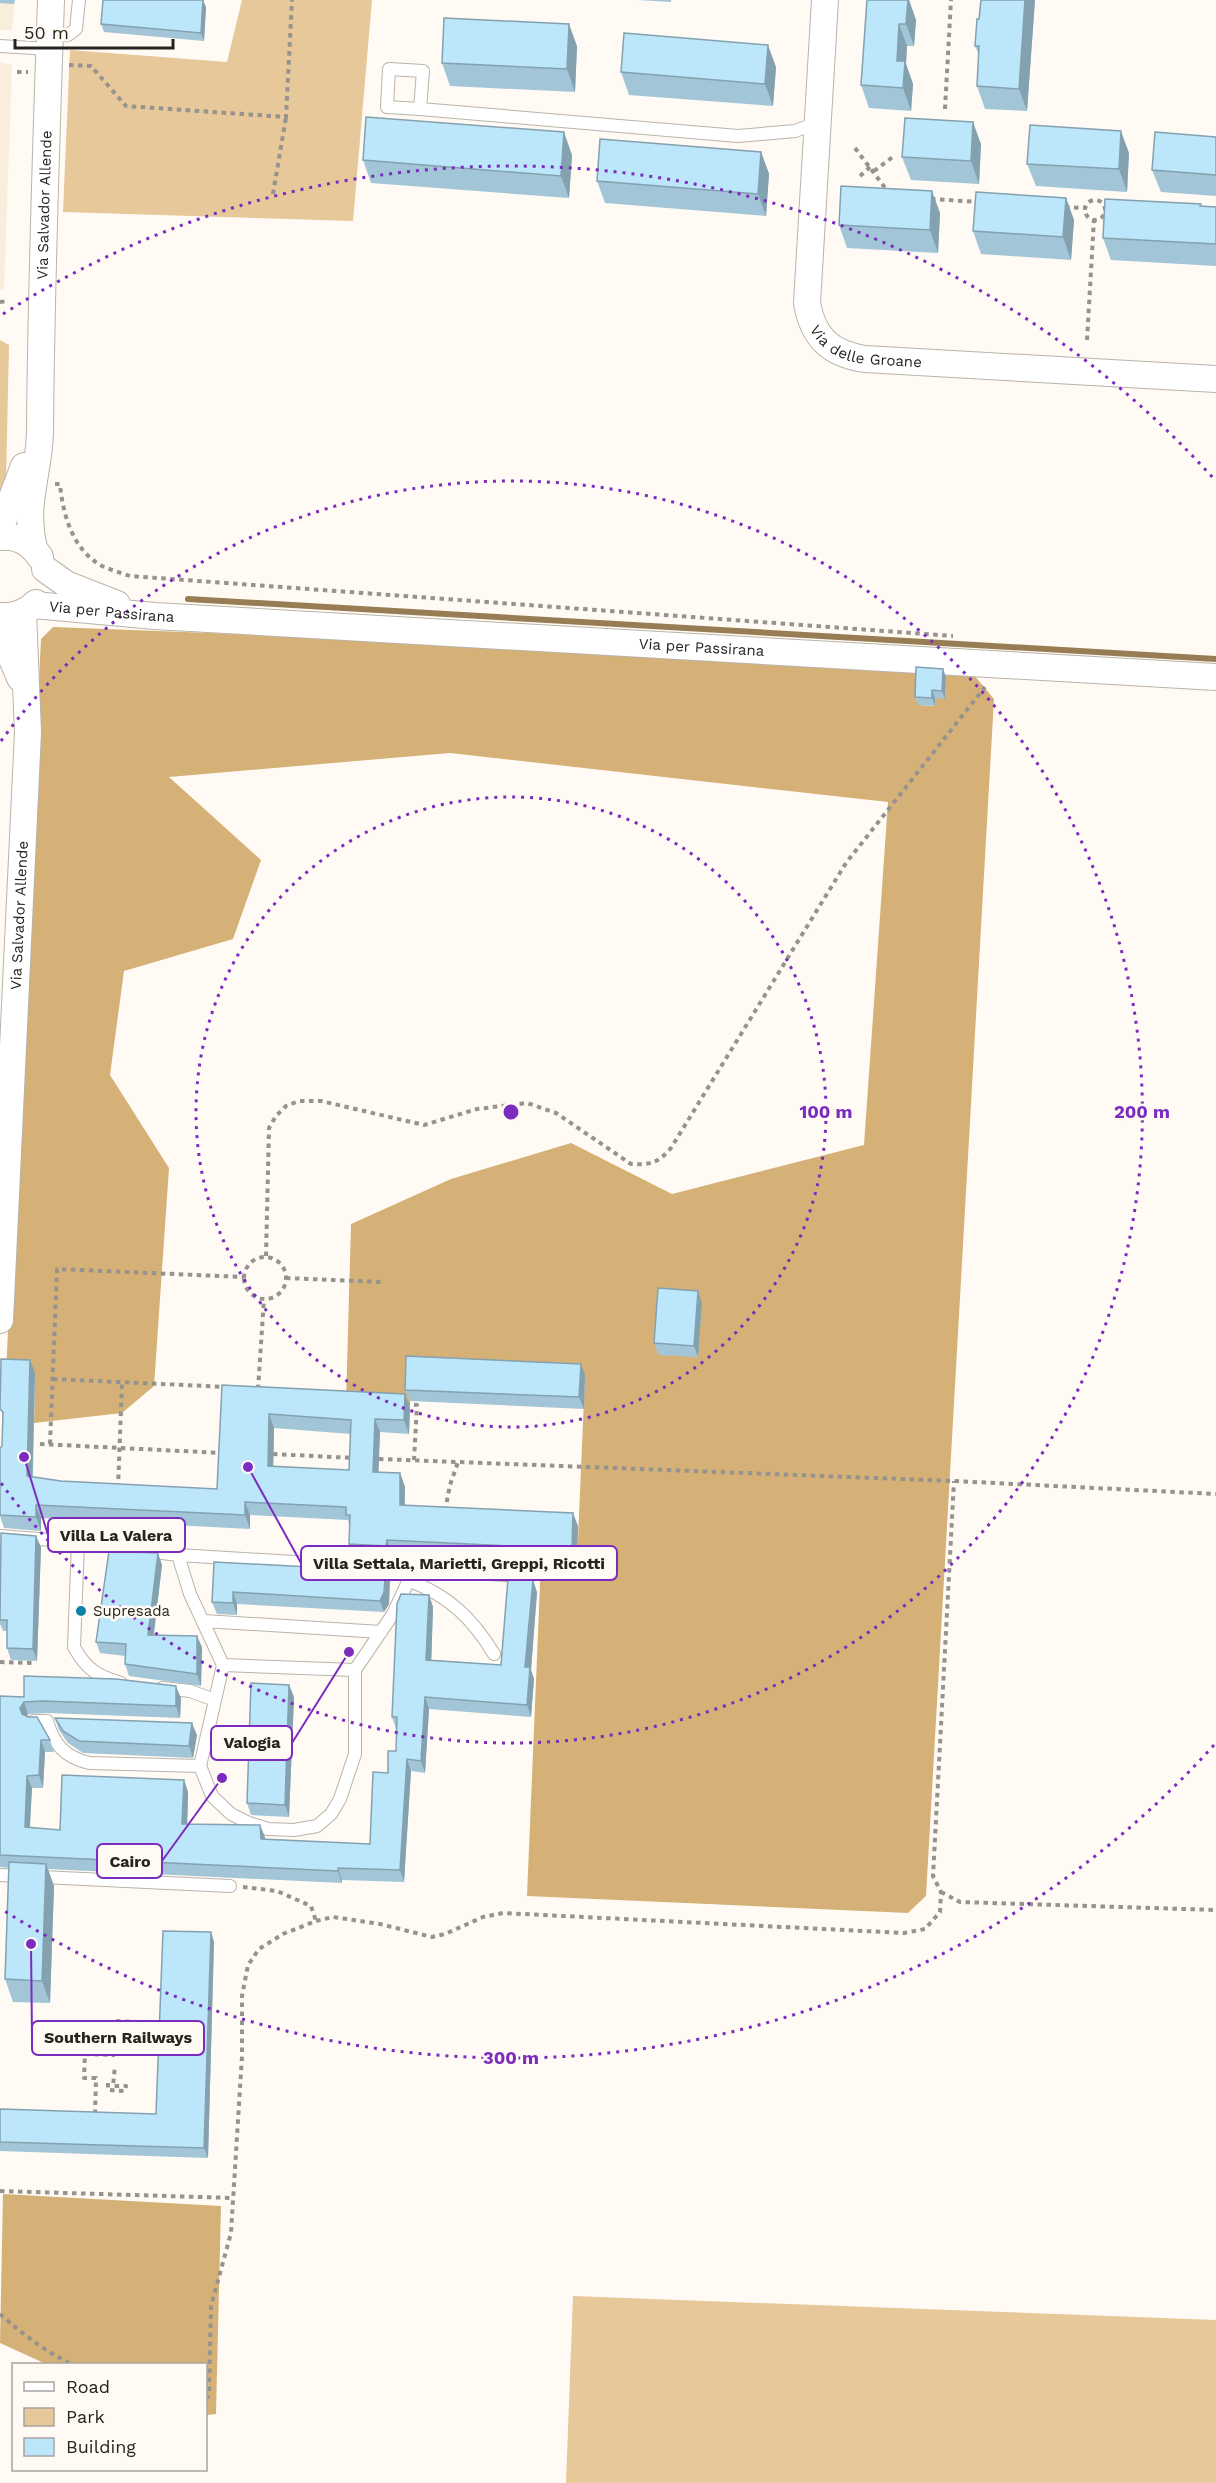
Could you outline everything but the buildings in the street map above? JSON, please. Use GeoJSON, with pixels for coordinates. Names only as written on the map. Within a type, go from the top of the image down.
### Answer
{"type":"FeatureCollection","features":[{"type":"Feature","properties":{"kind":"street","name":"Via Salvador Allende"},"geometry":{"type":"LineString","coordinates":[[39,559],[29,528],[32,483],[39,448],[38,410],[54,50],[51,0]]}},
{"type":"Feature","properties":{"kind":"street","name":"Via delle Groane"},"geometry":{"type":"LineString","coordinates":[[825,0],[807,303],[816,330],[824,341],[849,357],[865,359],[1216,379]]}},
{"type":"Feature","properties":{"kind":"street","name":"Via Salvador Allende"},"geometry":{"type":"LineString","coordinates":[[0,529],[24,466],[38,410]]}},
{"type":"Feature","properties":{"kind":"street","name":"Via per Passirana"},"geometry":{"type":"LineString","coordinates":[[0,537],[15,538],[66,584],[106,601],[188,618]]}},
{"type":"Feature","properties":{"kind":"street"},"geometry":{"type":"LineString","coordinates":[[19,611],[44,588],[39,559]]}},
{"type":"Feature","properties":{"kind":"street","name":"Via Salvador Allende"},"geometry":{"type":"LineString","coordinates":[[0,1320],[28,732],[19,611]]}},
{"type":"Feature","properties":{"kind":"street","name":"Via per Passirana"},"geometry":{"type":"LineString","coordinates":[[19,611],[188,618],[1216,676]]}},
{"type":"Feature","properties":{"kind":"street","name":"Via Salvador Allende"},"geometry":{"type":"LineString","coordinates":[[0,631],[26,692]]}},
{"type":"Feature","properties":{"kind":"lane"},"geometry":{"type":"LineString","coordinates":[[0,46],[54,50],[76,29],[79,0]]}},
{"type":"Feature","properties":{"kind":"lane"},"geometry":{"type":"LineString","coordinates":[[420,109],[738,136],[795,131],[817,123]]}},
{"type":"Feature","properties":{"kind":"lane"},"geometry":{"type":"LineString","coordinates":[[0,1536],[412,1576],[524,1576]]}},
{"type":"Feature","properties":{"kind":"lane"},"geometry":{"type":"LineString","coordinates":[[78,1542],[74,1647],[82,1662],[100,1677],[140,1686],[190,1691],[215,1700]]}},
{"type":"Feature","properties":{"kind":"lane"},"geometry":{"type":"LineString","coordinates":[[178,1555],[190,1594],[223,1665],[215,1700],[202,1727],[200,1766],[212,1796],[231,1814],[268,1829],[285,1830],[317,1826],[332,1814],[340,1799],[355,1754],[355,1670],[381,1632],[412,1576]]}},
{"type":"Feature","properties":{"kind":"lane"},"geometry":{"type":"LineString","coordinates":[[412,1576],[448,1600],[477,1627],[494,1654]]}},
{"type":"Feature","properties":{"kind":"lane"},"geometry":{"type":"LineString","coordinates":[[204,1622],[381,1632]]}},
{"type":"Feature","properties":{"kind":"lane"},"geometry":{"type":"LineString","coordinates":[[223,1665],[355,1670]]}},
{"type":"Feature","properties":{"kind":"lane"},"geometry":{"type":"LineString","coordinates":[[33,1721],[53,1722],[52,1739],[64,1753],[76,1760],[89,1763],[200,1766]]}},
{"type":"Feature","properties":{"kind":"lane"},"geometry":{"type":"LineString","coordinates":[[0,1875],[230,1886]]}},
{"type":"Feature","properties":{"kind":"path"},"geometry":{"type":"LineString","coordinates":[[273,194],[286,117],[292,0]]}},
{"type":"Feature","properties":{"kind":"path"},"geometry":{"type":"LineString","coordinates":[[945,109],[951,0]]}},
{"type":"Feature","properties":{"kind":"path"},"geometry":{"type":"LineString","coordinates":[[54,50],[91,66],[126,106],[286,117]]}},
{"type":"Feature","properties":{"kind":"path"},"geometry":{"type":"LineString","coordinates":[[855,148],[888,190],[890,196],[880,196]]}},
{"type":"Feature","properties":{"kind":"path"},"geometry":{"type":"LineString","coordinates":[[860,176],[894,156]]}},
{"type":"Feature","properties":{"kind":"path"},"geometry":{"type":"LineString","coordinates":[[925,198],[982,202]]}},
{"type":"Feature","properties":{"kind":"path"},"geometry":{"type":"LineString","coordinates":[[1094,200],[1102,203],[1104,209],[1101,218],[1094,219],[1087,216],[1086,208],[1094,200]]}},
{"type":"Feature","properties":{"kind":"path"},"geometry":{"type":"LineString","coordinates":[[1063,206],[1086,208]]}},
{"type":"Feature","properties":{"kind":"path"},"geometry":{"type":"LineString","coordinates":[[1104,209],[1116,209]]}},
{"type":"Feature","properties":{"kind":"path"},"geometry":{"type":"LineString","coordinates":[[1088,340],[1094,219]]}},
{"type":"Feature","properties":{"kind":"path"},"geometry":{"type":"LineString","coordinates":[[0,302],[7,301]]}},
{"type":"Feature","properties":{"kind":"path"},"geometry":{"type":"LineString","coordinates":[[32,483],[60,484],[62,501],[72,534],[86,554],[103,566],[130,576],[955,637]]}},
{"type":"Feature","properties":{"kind":"path"},"geometry":{"type":"LineString","coordinates":[[266,1256],[269,1128],[286,1106],[300,1101],[321,1101],[424,1125],[477,1109],[527,1103],[556,1113],[631,1164],[646,1165],[661,1160],[671,1148],[846,863],[1004,664]]}},
{"type":"Feature","properties":{"kind":"path"},"geometry":{"type":"LineString","coordinates":[[266,1256],[282,1265],[286,1278],[282,1291],[264,1299],[251,1295],[243,1277],[244,1270],[252,1260],[266,1256]]}},
{"type":"Feature","properties":{"kind":"path"},"geometry":{"type":"LineString","coordinates":[[50,1444],[57,1269],[243,1277]]}},
{"type":"Feature","properties":{"kind":"path"},"geometry":{"type":"LineString","coordinates":[[286,1278],[381,1282]]}},
{"type":"Feature","properties":{"kind":"path"},"geometry":{"type":"LineString","coordinates":[[258,1390],[264,1299]]}},
{"type":"Feature","properties":{"kind":"path"},"geometry":{"type":"LineString","coordinates":[[53,1379],[235,1388]]}},
{"type":"Feature","properties":{"kind":"path"},"geometry":{"type":"LineString","coordinates":[[118,1498],[122,1383]]}},
{"type":"Feature","properties":{"kind":"path"},"geometry":{"type":"LineString","coordinates":[[223,1398],[224,1387]]}},
{"type":"Feature","properties":{"kind":"path"},"geometry":{"type":"LineString","coordinates":[[247,1389],[270,1391]]}},
{"type":"Feature","properties":{"kind":"path"},"geometry":{"type":"LineString","coordinates":[[395,1403],[417,1405],[414,1460]]}},
{"type":"Feature","properties":{"kind":"path"},"geometry":{"type":"LineString","coordinates":[[219,1453],[220,1442]]}},
{"type":"Feature","properties":{"kind":"path"},"geometry":{"type":"LineString","coordinates":[[40,1444],[225,1453]]}},
{"type":"Feature","properties":{"kind":"path"},"geometry":{"type":"LineString","coordinates":[[273,1454],[355,1458]]}},
{"type":"Feature","properties":{"kind":"path"},"geometry":{"type":"LineString","coordinates":[[379,1459],[954,1481],[1216,1494]]}},
{"type":"Feature","properties":{"kind":"path"},"geometry":{"type":"LineString","coordinates":[[443,1520],[450,1485],[458,1462]]}},
{"type":"Feature","properties":{"kind":"path"},"geometry":{"type":"LineString","coordinates":[[207,2397],[211,2306],[231,2233],[242,2056],[242,1996],[248,1965],[259,1950],[283,1935],[316,1921],[333,1917],[432,1937],[445,1935],[483,1917],[502,1913],[904,1933],[925,1929],[940,1912],[941,1892],[933,1876],[954,1481]]}},
{"type":"Feature","properties":{"kind":"path"},"geometry":{"type":"LineString","coordinates":[[0,1662],[32,1663],[32,1660]]}},
{"type":"Feature","properties":{"kind":"path"},"geometry":{"type":"LineString","coordinates":[[230,1886],[277,1891],[311,1906],[316,1921]]}},
{"type":"Feature","properties":{"kind":"path"},"geometry":{"type":"LineString","coordinates":[[941,1892],[960,1902],[1216,1910]]}},
{"type":"Feature","properties":{"kind":"path"},"geometry":{"type":"LineString","coordinates":[[116,2021],[163,2023]]}},
{"type":"Feature","properties":{"kind":"path"},"geometry":{"type":"LineString","coordinates":[[95,2114],[96,2078],[84,2078],[85,2054],[115,2055]]}},
{"type":"Feature","properties":{"kind":"path"},"geometry":{"type":"LineString","coordinates":[[108,2083],[108,2090],[125,2091],[126,2086],[113,2086],[115,2066]]}},
{"type":"Feature","properties":{"kind":"path"},"geometry":{"type":"LineString","coordinates":[[86,2114],[99,2114],[99,2122]]}},
{"type":"Feature","properties":{"kind":"path"},"geometry":{"type":"LineString","coordinates":[[0,2191],[233,2198]]}},
{"type":"Feature","properties":{"kind":"path"},"geometry":{"type":"LineString","coordinates":[[0,2314],[38,2345],[69,2363]]}},
{"type":"Feature","properties":{"kind":"shaded area"},"geometry":{"type":"Polygon","coordinates":[[[0,0],[15,0],[12,30],[0,30],[0,0]]]}},
{"type":"Feature","properties":{"kind":"shaded area"},"geometry":{"type":"Polygon","coordinates":[[[0,62],[12,65],[4,290],[0,289],[0,62]]]}},
{"type":"Feature","properties":{"kind":"shaded area"},"geometry":{"type":"Polygon","coordinates":[[[53,627],[372,639],[919,672],[919,705],[934,706],[935,698],[945,698],[946,673],[974,675],[994,699],[926,1896],[908,1913],[527,1896],[541,1561],[577,1562],[585,1376],[410,1368],[410,1406],[346,1403],[351,1224],[451,1179],[571,1143],[672,1194],[864,1145],[888,802],[450,753],[169,777],[261,860],[233,939],[124,971],[110,1075],[169,1168],[154,1386],[122,1413],[34,1423],[35,1374],[6,1373],[41,639],[53,627]]]}},
{"type":"Feature","properties":{"kind":"shaded area"},"geometry":{"type":"Polygon","coordinates":[[[3,2194],[221,2206],[216,2414],[207,2415],[207,2363],[44,2363],[0,2343],[3,2194]]]}},
{"type":"Feature","properties":{"kind":"green space"},"geometry":{"type":"Polygon","coordinates":[[[242,0],[372,0],[353,221],[63,212],[70,50],[227,62],[242,0]]]}},
{"type":"Feature","properties":{"kind":"green space"},"geometry":{"type":"Polygon","coordinates":[[[0,340],[9,345],[6,482],[0,514],[0,340]]]}},
{"type":"Feature","properties":{"kind":"green space"},"geometry":{"type":"Polygon","coordinates":[[[573,2296],[1216,2320],[1216,2483],[566,2483],[573,2296]]]}},
{"type":"Feature","properties":{"kind":"waterway"},"geometry":{"type":"LineString","coordinates":[[188,599],[1216,659]]}},
{"type":"Feature","properties":{"kind":"place","name":"Villa La Valera"},"geometry":{"type":"Point","coordinates":[24,1457]}},
{"type":"Feature","properties":{"kind":"place","name":"Villa Settala, Marietti, Greppi, Ricotti"},"geometry":{"type":"Point","coordinates":[248,1467]}},
{"type":"Feature","properties":{"kind":"place","name":"Supresada"},"geometry":{"type":"Point","coordinates":[81,1611]}},
{"type":"Feature","properties":{"kind":"place","name":"Valogia"},"geometry":{"type":"Point","coordinates":[349,1652]}},
{"type":"Feature","properties":{"kind":"place","name":"Cairo"},"geometry":{"type":"Point","coordinates":[222,1778]}},
{"type":"Feature","properties":{"kind":"place","name":"Southern Railways"},"geometry":{"type":"Point","coordinates":[31,1944]}}]}
